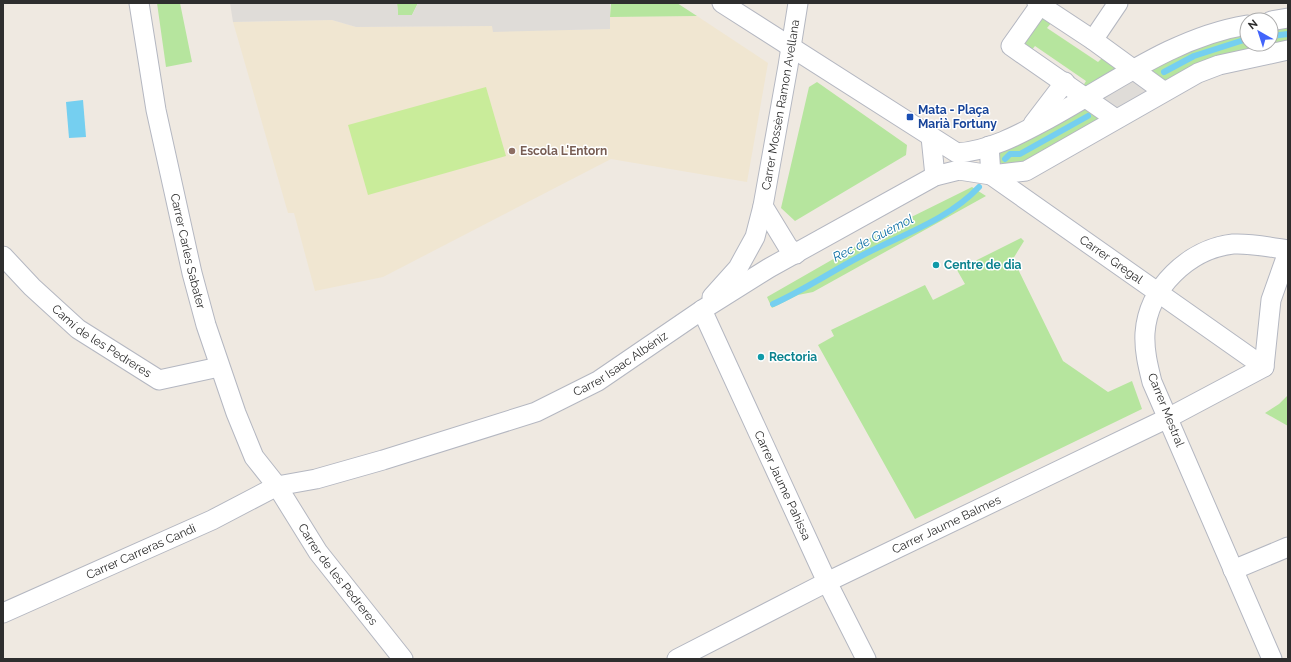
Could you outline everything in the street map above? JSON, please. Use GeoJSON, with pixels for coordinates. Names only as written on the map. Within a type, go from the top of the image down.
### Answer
{"type":"FeatureCollection","features":[{"type":"Feature","properties":{"kind":"street","name":"Carrer Carles Sabater"},"geometry":{"type":"LineString","coordinates":[[139,3],[146,57],[166,159],[206,325],[219,366],[254,457],[278,486]]}},
{"type":"Feature","properties":{"kind":"street"},"geometry":{"type":"LineString","coordinates":[[722,3],[957,153],[968,152],[989,146],[1029,129],[1087,98],[1176,46],[1204,35],[1239,27]]}},
{"type":"Feature","properties":{"kind":"street","name":"Carrer Mossèn Ramon Avellana"},"geometry":{"type":"LineString","coordinates":[[702,310],[738,268],[755,237],[763,206],[798,3]]}},
{"type":"Feature","properties":{"kind":"street"},"geometry":{"type":"LineString","coordinates":[[1093,40],[1118,3]]}},
{"type":"Feature","properties":{"kind":"street"},"geometry":{"type":"LineString","coordinates":[[1116,119],[1065,82],[1011,46],[1038,4],[1093,40],[1163,92]]}},
{"type":"Feature","properties":{"kind":"street","name":"Carrer Isaac Albéniz"},"geometry":{"type":"LineString","coordinates":[[278,486],[316,479],[383,460],[536,412],[598,381],[702,310],[769,268],[935,176],[959,170],[991,175],[1026,171],[1198,73],[1218,65],[1288,50]]}},
{"type":"Feature","properties":{"kind":"street"},"geometry":{"type":"LineString","coordinates":[[1029,129],[1065,82]]}},
{"type":"Feature","properties":{"kind":"street"},"geometry":{"type":"LineString","coordinates":[[931,137],[935,176]]}},
{"type":"Feature","properties":{"kind":"street"},"geometry":{"type":"LineString","coordinates":[[989,146],[991,175]]}},
{"type":"Feature","properties":{"kind":"street","name":"Carrer Isaac Albéniz"},"geometry":{"type":"LineString","coordinates":[[991,175],[1014,190]]}},
{"type":"Feature","properties":{"kind":"street","name":"Carrer Gregal"},"geometry":{"type":"LineString","coordinates":[[1014,190],[1264,367]]}},
{"type":"Feature","properties":{"kind":"street","name":"Carrer Mossèn Ramon Avellana"},"geometry":{"type":"LineString","coordinates":[[763,206],[788,247],[796,254]]}},
{"type":"Feature","properties":{"kind":"street","name":"Carrer Mestral"},"geometry":{"type":"LineString","coordinates":[[1272,659],[1152,382],[1145,333],[1149,317],[1160,292],[1183,264],[1199,254],[1234,244],[1257,245],[1288,251]]}},
{"type":"Feature","properties":{"kind":"street"},"geometry":{"type":"LineString","coordinates":[[1264,367],[1271,300],[1288,251]]}},
{"type":"Feature","properties":{"kind":"street","name":"Camí de les Pedreres"},"geometry":{"type":"LineString","coordinates":[[3,256],[32,287],[78,330],[159,380],[219,366]]}},
{"type":"Feature","properties":{"kind":"street","name":"Carrer Jaume Pahissa"},"geometry":{"type":"LineString","coordinates":[[702,310],[827,582],[866,659]]}},
{"type":"Feature","properties":{"kind":"street","name":"Carrer Jaume Balmes"},"geometry":{"type":"LineString","coordinates":[[677,659],[827,582],[1168,418],[1264,367]]}},
{"type":"Feature","properties":{"kind":"street","name":"Carrer Carreras Candi"},"geometry":{"type":"LineString","coordinates":[[3,613],[212,520],[278,486]]}},
{"type":"Feature","properties":{"kind":"street","name":"Carrer de les Pedreres"},"geometry":{"type":"LineString","coordinates":[[278,486],[318,552],[403,659]]}},
{"type":"Feature","properties":{"kind":"street"},"geometry":{"type":"LineString","coordinates":[[1234,570],[1288,547]]}},
{"type":"Feature","properties":{"kind":"shaded area"},"geometry":{"type":"Polygon","coordinates":[[[230,3],[397,3],[398,15],[412,15],[418,3],[610,3],[610,29],[493,32],[492,26],[356,27],[332,20],[233,22],[230,3]]]}},
{"type":"Feature","properties":{"kind":"shaded area","name":"Escola L'Entorn"},"geometry":{"type":"Polygon","coordinates":[[[697,16],[768,63],[747,182],[611,159],[383,277],[315,291],[294,213],[288,213],[233,22],[332,20],[356,27],[493,26],[493,31],[610,29],[610,17],[697,16]]]}},
{"type":"Feature","properties":{"kind":"shaded area"},"geometry":{"type":"Polygon","coordinates":[[[1132,80],[1144,87],[1145,92],[1112,112],[1104,100],[1105,95],[1132,80]]]}},
{"type":"Feature","properties":{"kind":"green space"},"geometry":{"type":"Polygon","coordinates":[[[157,3],[180,3],[192,62],[166,67],[157,3]]]}},
{"type":"Feature","properties":{"kind":"green space"},"geometry":{"type":"Polygon","coordinates":[[[397,3],[418,3],[412,15],[398,15],[397,3]]]}},
{"type":"Feature","properties":{"kind":"green space"},"geometry":{"type":"Polygon","coordinates":[[[611,3],[677,3],[697,16],[610,17],[611,3]]]}},
{"type":"Feature","properties":{"kind":"green space"},"geometry":{"type":"Polygon","coordinates":[[[1040,19],[1046,19],[1052,22],[1047,28],[1098,62],[1103,57],[1117,69],[1088,91],[1083,86],[1086,81],[1035,46],[1030,52],[1024,46],[1025,41],[1040,19]]]}},
{"type":"Feature","properties":{"kind":"green space"},"geometry":{"type":"Polygon","coordinates":[[[1288,26],[1288,45],[1279,48],[1279,28],[1288,26]]]}},
{"type":"Feature","properties":{"kind":"green space"},"geometry":{"type":"Polygon","coordinates":[[[1239,36],[1239,52],[1266,52],[1166,83],[1149,72],[1194,48],[1239,36]]]}},
{"type":"Feature","properties":{"kind":"green space"},"geometry":{"type":"Polygon","coordinates":[[[817,82],[907,145],[906,155],[795,221],[781,208],[809,87],[817,82]]]}},
{"type":"Feature","properties":{"kind":"green space"},"geometry":{"type":"Polygon","coordinates":[[[486,87],[506,156],[368,195],[348,125],[486,87]]]}},
{"type":"Feature","properties":{"kind":"green space"},"geometry":{"type":"Polygon","coordinates":[[[1085,109],[1099,119],[1022,163],[1007,166],[997,161],[996,155],[1000,150],[1085,109]]]}},
{"type":"Feature","properties":{"kind":"green space"},"geometry":{"type":"Polygon","coordinates":[[[972,187],[986,196],[813,292],[798,295],[772,308],[767,297],[877,234],[972,187]]]}},
{"type":"Feature","properties":{"kind":"green space"},"geometry":{"type":"Polygon","coordinates":[[[1021,238],[1024,241],[1013,259],[1063,361],[1108,392],[1132,381],[1142,409],[915,519],[818,345],[834,336],[831,330],[925,285],[933,300],[965,284],[957,270],[1021,238]]]}},
{"type":"Feature","properties":{"kind":"green space"},"geometry":{"type":"Polygon","coordinates":[[[1288,395],[1288,426],[1265,413],[1279,404],[1288,395]]]}},
{"type":"Feature","properties":{"kind":"water"},"geometry":{"type":"Polygon","coordinates":[[[83,100],[86,137],[69,138],[66,102],[83,100]]]}},
{"type":"Feature","properties":{"kind":"waterway","name":"Rec de Guèmol"},"geometry":{"type":"LineString","coordinates":[[1279,35],[1288,34]]}},
{"type":"Feature","properties":{"kind":"waterway","name":"Rec de Guèmol"},"geometry":{"type":"LineString","coordinates":[[1164,72],[1194,56],[1239,42]]}},
{"type":"Feature","properties":{"kind":"waterway","name":"Rec de Guèmol"},"geometry":{"type":"LineString","coordinates":[[1005,159],[1010,154],[1020,154],[1088,116]]}},
{"type":"Feature","properties":{"kind":"waterway","name":"Rec de Guèmol"},"geometry":{"type":"LineString","coordinates":[[773,304],[796,293],[861,256],[939,218],[967,199],[979,187]]}},
{"type":"Feature","properties":{"kind":"place","name":"Mata - Plaça Marià Fortuny"},"geometry":{"type":"Point","coordinates":[910,117]}},
{"type":"Feature","properties":{"kind":"place","name":"Escola L'Entorn"},"geometry":{"type":"Point","coordinates":[512,151]}},
{"type":"Feature","properties":{"kind":"place","name":"Centre de dia"},"geometry":{"type":"Point","coordinates":[936,265]}},
{"type":"Feature","properties":{"kind":"place","name":"Rectoria"},"geometry":{"type":"Point","coordinates":[761,357]}}]}
